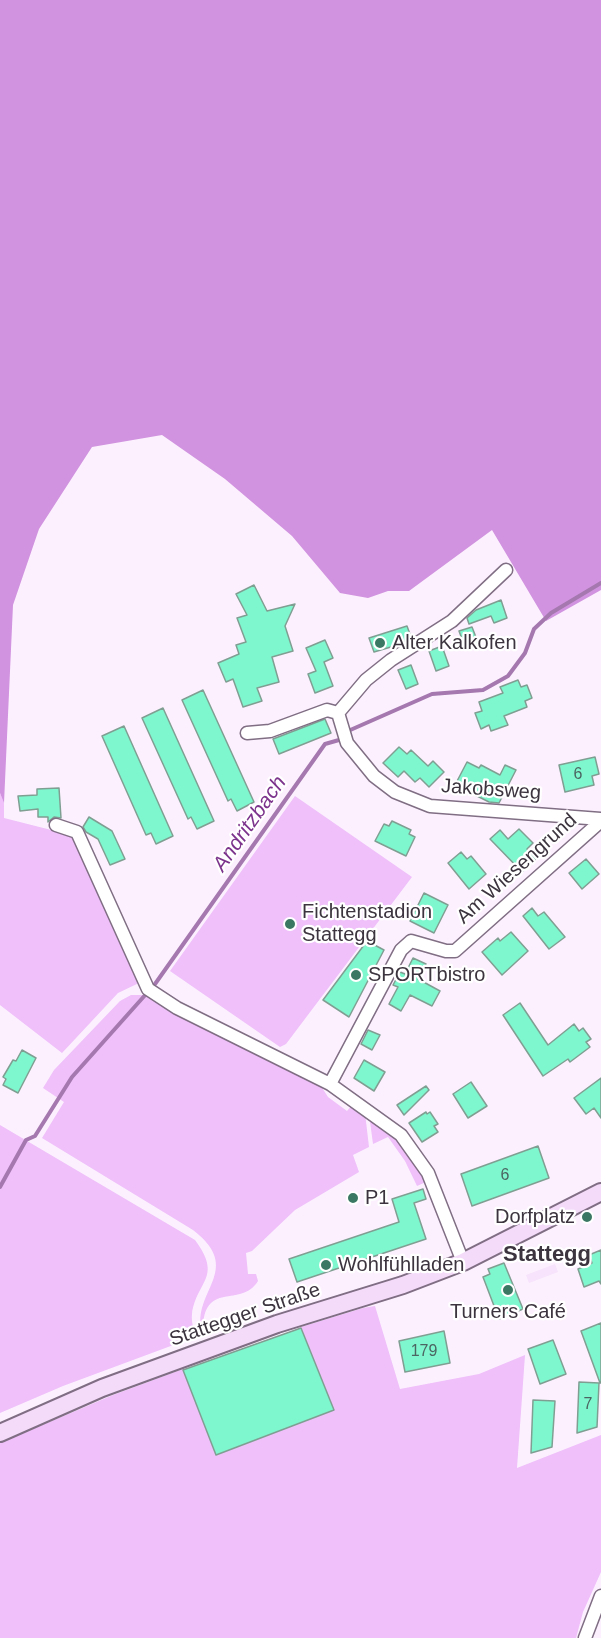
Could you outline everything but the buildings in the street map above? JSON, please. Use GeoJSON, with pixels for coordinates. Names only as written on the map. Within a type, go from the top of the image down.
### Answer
{"type":"FeatureCollection","features":[{"type":"Feature","properties":{"kind":"main road","name":"Stattegger Straße"},"geometry":{"type":"LineString","coordinates":[[0,1432],[102,1388],[278,1324],[403,1285],[463,1262],[601,1192]]}},
{"type":"Feature","properties":{"kind":"street"},"geometry":{"type":"LineString","coordinates":[[247,732],[270,731],[327,710],[339,719],[366,680],[391,660],[452,621],[506,570]]}},
{"type":"Feature","properties":{"kind":"street","name":"Jakobsweg"},"geometry":{"type":"LineString","coordinates":[[339,719],[347,744],[374,776],[395,792],[430,806],[601,820]]}},
{"type":"Feature","properties":{"kind":"street","name":"Am Wiesengrund"},"geometry":{"type":"LineString","coordinates":[[330,1084],[401,950],[411,941],[446,951],[455,951],[601,820]]}},
{"type":"Feature","properties":{"kind":"street"},"geometry":{"type":"LineString","coordinates":[[56,825],[77,832],[148,990],[177,1008],[330,1084],[401,1135],[428,1173],[463,1262]]}},
{"type":"Feature","properties":{"kind":"street"},"geometry":{"type":"LineString","coordinates":[[585,1638],[601,1596]]}},
{"type":"Feature","properties":{"kind":"shaded area"},"geometry":{"type":"Polygon","coordinates":[[[0,0],[601,0],[601,590],[546,621],[492,530],[409,591],[388,591],[368,598],[340,593],[292,536],[225,479],[162,435],[92,447],[39,529],[13,605],[4,803],[0,793],[0,0]]]}},
{"type":"Feature","properties":{"kind":"shaded area"},"geometry":{"type":"Polygon","coordinates":[[[0,793],[4,803],[4,818],[71,835],[79,847],[139,983],[118,993],[62,1053],[0,1005],[0,793]]]}},
{"type":"Feature","properties":{"kind":"shaded area","name":"Fichtenstadion Stattegg"},"geometry":{"type":"Polygon","coordinates":[[[295,796],[412,877],[286,1044],[280,1047],[170,971],[295,796]]]}},
{"type":"Feature","properties":{"kind":"shaded area"},"geometry":{"type":"Polygon","coordinates":[[[131,995],[149,995],[319,1083],[328,1097],[347,1111],[352,1105],[365,1113],[369,1147],[353,1155],[359,1172],[295,1210],[252,1251],[246,1253],[248,1274],[256,1274],[258,1281],[251,1289],[216,1300],[209,1305],[202,1332],[203,1304],[216,1269],[215,1257],[208,1244],[193,1230],[42,1138],[64,1102],[43,1088],[54,1070],[120,1001],[131,995]]]}},
{"type":"Feature","properties":{"kind":"shaded area"},"geometry":{"type":"Polygon","coordinates":[[[369,1114],[402,1145],[426,1182],[417,1186],[405,1161],[388,1137],[373,1144],[369,1114]]]}},
{"type":"Feature","properties":{"kind":"shaded area"},"geometry":{"type":"Polygon","coordinates":[[[0,1125],[195,1240],[203,1253],[208,1271],[192,1314],[195,1337],[63,1386],[0,1413],[0,1125]]]}},
{"type":"Feature","properties":{"kind":"shaded area"},"geometry":{"type":"Polygon","coordinates":[[[555,1264],[558,1272],[529,1283],[526,1275],[555,1264]]]}},
{"type":"Feature","properties":{"kind":"shaded area"},"geometry":{"type":"Polygon","coordinates":[[[375,1306],[400,1389],[479,1374],[525,1355],[517,1468],[601,1435],[601,1572],[583,1612],[576,1638],[0,1638],[0,1443],[113,1395],[183,1369],[216,1454],[229,1450],[334,1410],[301,1327],[375,1306]]]}},
{"type":"Feature","properties":{"kind":"waterway","name":"Andritzbach"},"geometry":{"type":"LineString","coordinates":[[348,731],[432,694],[483,690],[508,676],[525,653],[534,629],[551,613],[601,583]]}},
{"type":"Feature","properties":{"kind":"waterway","name":"Andritzbach"},"geometry":{"type":"LineString","coordinates":[[0,1187],[26,1140],[35,1136],[72,1077],[155,984],[325,744],[342,737]]}},
{"type":"Feature","properties":{"kind":"place","name":"Alter Kalkofen"},"geometry":{"type":"Point","coordinates":[380,643]}},
{"type":"Feature","properties":{"kind":"place","name":"Fichtenstadion Stattegg"},"geometry":{"type":"Point","coordinates":[290,924]}},
{"type":"Feature","properties":{"kind":"place","name":"SPORTbistro"},"geometry":{"type":"Point","coordinates":[356,975]}},
{"type":"Feature","properties":{"kind":"place","name":"P1"},"geometry":{"type":"Point","coordinates":[353,1198]}},
{"type":"Feature","properties":{"kind":"place","name":"Dorfplatz"},"geometry":{"type":"Point","coordinates":[587,1217]}},
{"type":"Feature","properties":{"kind":"place","name":"Wohlfühlladen"},"geometry":{"type":"Point","coordinates":[326,1265]}},
{"type":"Feature","properties":{"kind":"place","name":"Turners Café"},"geometry":{"type":"Point","coordinates":[508,1290]}},
{"type":"Feature","properties":{"kind":"district","name":"Stattegg"},"geometry":{"type":"Point","coordinates":[547,1255]}}]}
